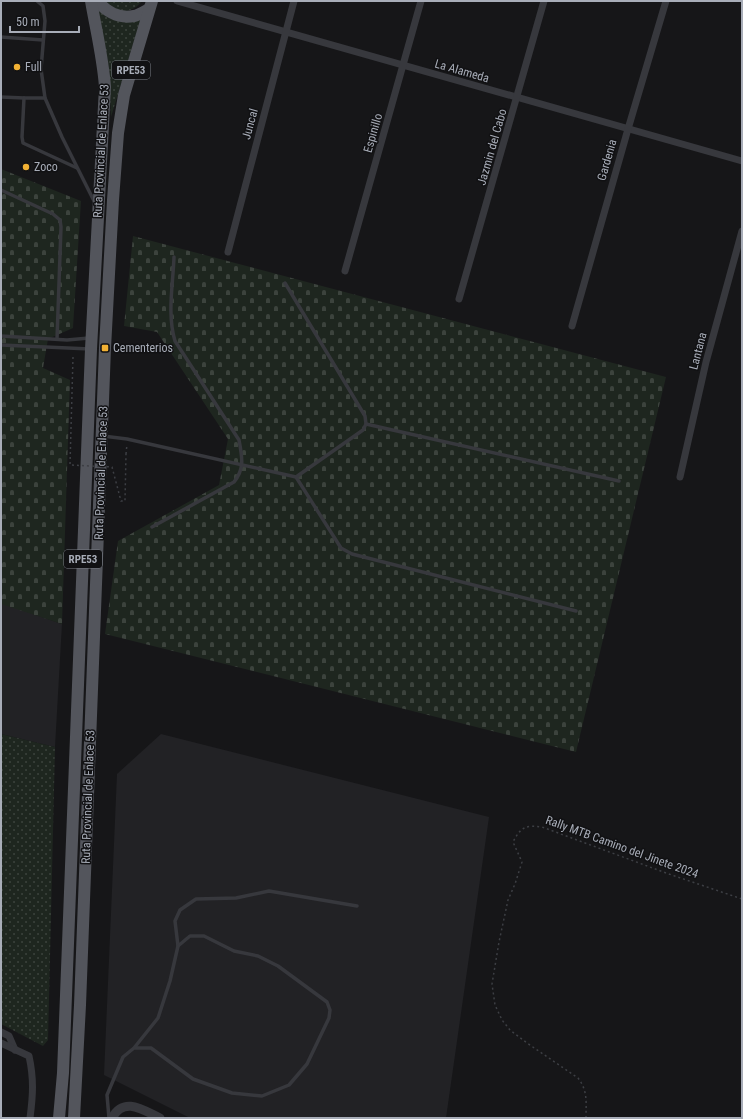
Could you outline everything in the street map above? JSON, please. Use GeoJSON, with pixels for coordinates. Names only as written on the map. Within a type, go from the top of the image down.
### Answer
{"type":"FeatureCollection","features":[{"type":"Feature","properties":{"kind":"main road","name":"Ruta Provincial de Enlace 53"},"geometry":{"type":"LineString","coordinates":[[59,1118],[91,344],[105,87],[101,52],[90,1]]}},
{"type":"Feature","properties":{"kind":"main road","name":"RPE53"},"geometry":{"type":"LineString","coordinates":[[96,1],[110,13],[119,16],[135,16],[150,5]]}},
{"type":"Feature","properties":{"kind":"main road","name":"Ruta Provincial de Enlace 53"},"geometry":{"type":"LineString","coordinates":[[74,1118],[80,1013],[103,436],[105,348],[113,200],[118,133],[124,94],[150,5]]}},
{"type":"Feature","properties":{"kind":"street","name":"La Alameda"},"geometry":{"type":"LineString","coordinates":[[177,1],[742,161]]}},
{"type":"Feature","properties":{"kind":"street","name":"Juncal"},"geometry":{"type":"LineString","coordinates":[[228,252],[294,1]]}},
{"type":"Feature","properties":{"kind":"street","name":"Espinillo"},"geometry":{"type":"LineString","coordinates":[[345,270],[421,1]]}},
{"type":"Feature","properties":{"kind":"street","name":"Jazmin del Cabo"},"geometry":{"type":"LineString","coordinates":[[460,299],[544,1]]}},
{"type":"Feature","properties":{"kind":"street","name":"Gardenia"},"geometry":{"type":"LineString","coordinates":[[572,326],[666,1]]}},
{"type":"Feature","properties":{"kind":"street","name":"Lantana"},"geometry":{"type":"LineString","coordinates":[[680,477],[706,362],[742,231]]}},
{"type":"Feature","properties":{"kind":"street"},"geometry":{"type":"LineString","coordinates":[[1,1032],[9,1036],[15,1050]]}},
{"type":"Feature","properties":{"kind":"street"},"geometry":{"type":"LineString","coordinates":[[1,1043],[29,1056],[33,1089],[30,1118]]}},
{"type":"Feature","properties":{"kind":"street"},"geometry":{"type":"LineString","coordinates":[[110,1118],[122,1107],[133,1106],[160,1118]]}},
{"type":"Feature","properties":{"kind":"lane"},"geometry":{"type":"LineString","coordinates":[[37,1],[43,6],[45,21],[41,69],[45,98],[62,137],[90,189],[98,209]]}},
{"type":"Feature","properties":{"kind":"lane"},"geometry":{"type":"LineString","coordinates":[[1,37],[43,40]]}},
{"type":"Feature","properties":{"kind":"lane"},"geometry":{"type":"LineString","coordinates":[[1,97],[45,98]]}},
{"type":"Feature","properties":{"kind":"lane"},"geometry":{"type":"LineString","coordinates":[[24,98],[23,143],[78,168]]}},
{"type":"Feature","properties":{"kind":"lane"},"geometry":{"type":"LineString","coordinates":[[1,190],[53,214],[60,220],[57,339]]}},
{"type":"Feature","properties":{"kind":"lane"},"geometry":{"type":"LineString","coordinates":[[152,527],[234,482],[241,472],[243,465],[238,440],[175,341],[170,318],[174,257]]}},
{"type":"Feature","properties":{"kind":"lane"},"geometry":{"type":"LineString","coordinates":[[285,283],[365,416],[366,424],[363,430],[296,477]]}},
{"type":"Feature","properties":{"kind":"lane"},"geometry":{"type":"LineString","coordinates":[[1,336],[57,339],[91,344]]}},
{"type":"Feature","properties":{"kind":"lane"},"geometry":{"type":"LineString","coordinates":[[1,345],[91,344]]}},
{"type":"Feature","properties":{"kind":"lane"},"geometry":{"type":"LineString","coordinates":[[366,424],[619,481]]}},
{"type":"Feature","properties":{"kind":"lane"},"geometry":{"type":"LineString","coordinates":[[103,436],[127,439],[296,477],[341,548],[352,554],[576,611]]}},
{"type":"Feature","properties":{"kind":"lane"},"geometry":{"type":"LineString","coordinates":[[110,1118],[107,1095],[123,1057],[134,1048],[158,1018],[170,981],[178,946],[175,921],[180,910],[196,899],[236,898],[269,891],[357,906]]}},
{"type":"Feature","properties":{"kind":"lane"},"geometry":{"type":"LineString","coordinates":[[134,1048],[151,1048],[192,1079],[232,1093],[262,1096],[289,1085],[307,1064],[329,1018],[330,1010],[328,1002],[278,966],[258,956],[234,951],[204,936],[190,936],[178,946]]}},
{"type":"Feature","properties":{"kind":"path"},"geometry":{"type":"LineString","coordinates":[[73,357],[70,465],[112,467],[121,501],[125,501],[127,439]]}},
{"type":"Feature","properties":{"kind":"path","name":"Rally MTB Camino del Jinete 2024"},"geometry":{"type":"LineString","coordinates":[[586,1118],[586,1094],[584,1085],[569,1070],[527,1044],[510,1030],[502,1020],[495,1004],[492,984],[501,935],[508,900],[522,862],[513,842],[517,834],[523,828],[532,826],[542,827],[666,873],[742,899]]}},
{"type":"Feature","properties":{"kind":"shaded area"},"geometry":{"type":"Polygon","coordinates":[[[1,603],[62,624],[55,747],[1,734],[1,603]]]}},
{"type":"Feature","properties":{"kind":"shaded area"},"geometry":{"type":"Polygon","coordinates":[[[161,734],[489,817],[446,1118],[190,1118],[104,1075],[117,774],[161,734]]]}},
{"type":"Feature","properties":{"kind":"green space"},"geometry":{"type":"Polygon","coordinates":[[[105,1],[142,1],[134,8],[123,11],[113,8],[105,1]]]}},
{"type":"Feature","properties":{"kind":"green space"},"geometry":{"type":"Polygon","coordinates":[[[98,10],[109,18],[121,21],[141,18],[111,117],[109,68],[98,10]]]}},
{"type":"Feature","properties":{"kind":"green space"},"geometry":{"type":"Polygon","coordinates":[[[1,169],[81,201],[73,328],[48,339],[43,368],[70,380],[62,624],[1,604],[1,169]]]}},
{"type":"Feature","properties":{"kind":"green space"},"geometry":{"type":"Polygon","coordinates":[[[133,236],[666,377],[576,752],[105,634],[118,541],[219,485],[228,439],[157,332],[124,326],[133,236]]]}},
{"type":"Feature","properties":{"kind":"green space"},"geometry":{"type":"Polygon","coordinates":[[[1,734],[55,747],[48,1040],[43,1046],[1,1024],[1,734]]]}},
{"type":"Feature","properties":{"kind":"place","name":"Full"},"geometry":{"type":"Point","coordinates":[17,67]}},
{"type":"Feature","properties":{"kind":"place","name":"Zoco"},"geometry":{"type":"Point","coordinates":[26,167]}},
{"type":"Feature","properties":{"kind":"place","name":"Cementerios"},"geometry":{"type":"Point","coordinates":[105,348]}}]}
